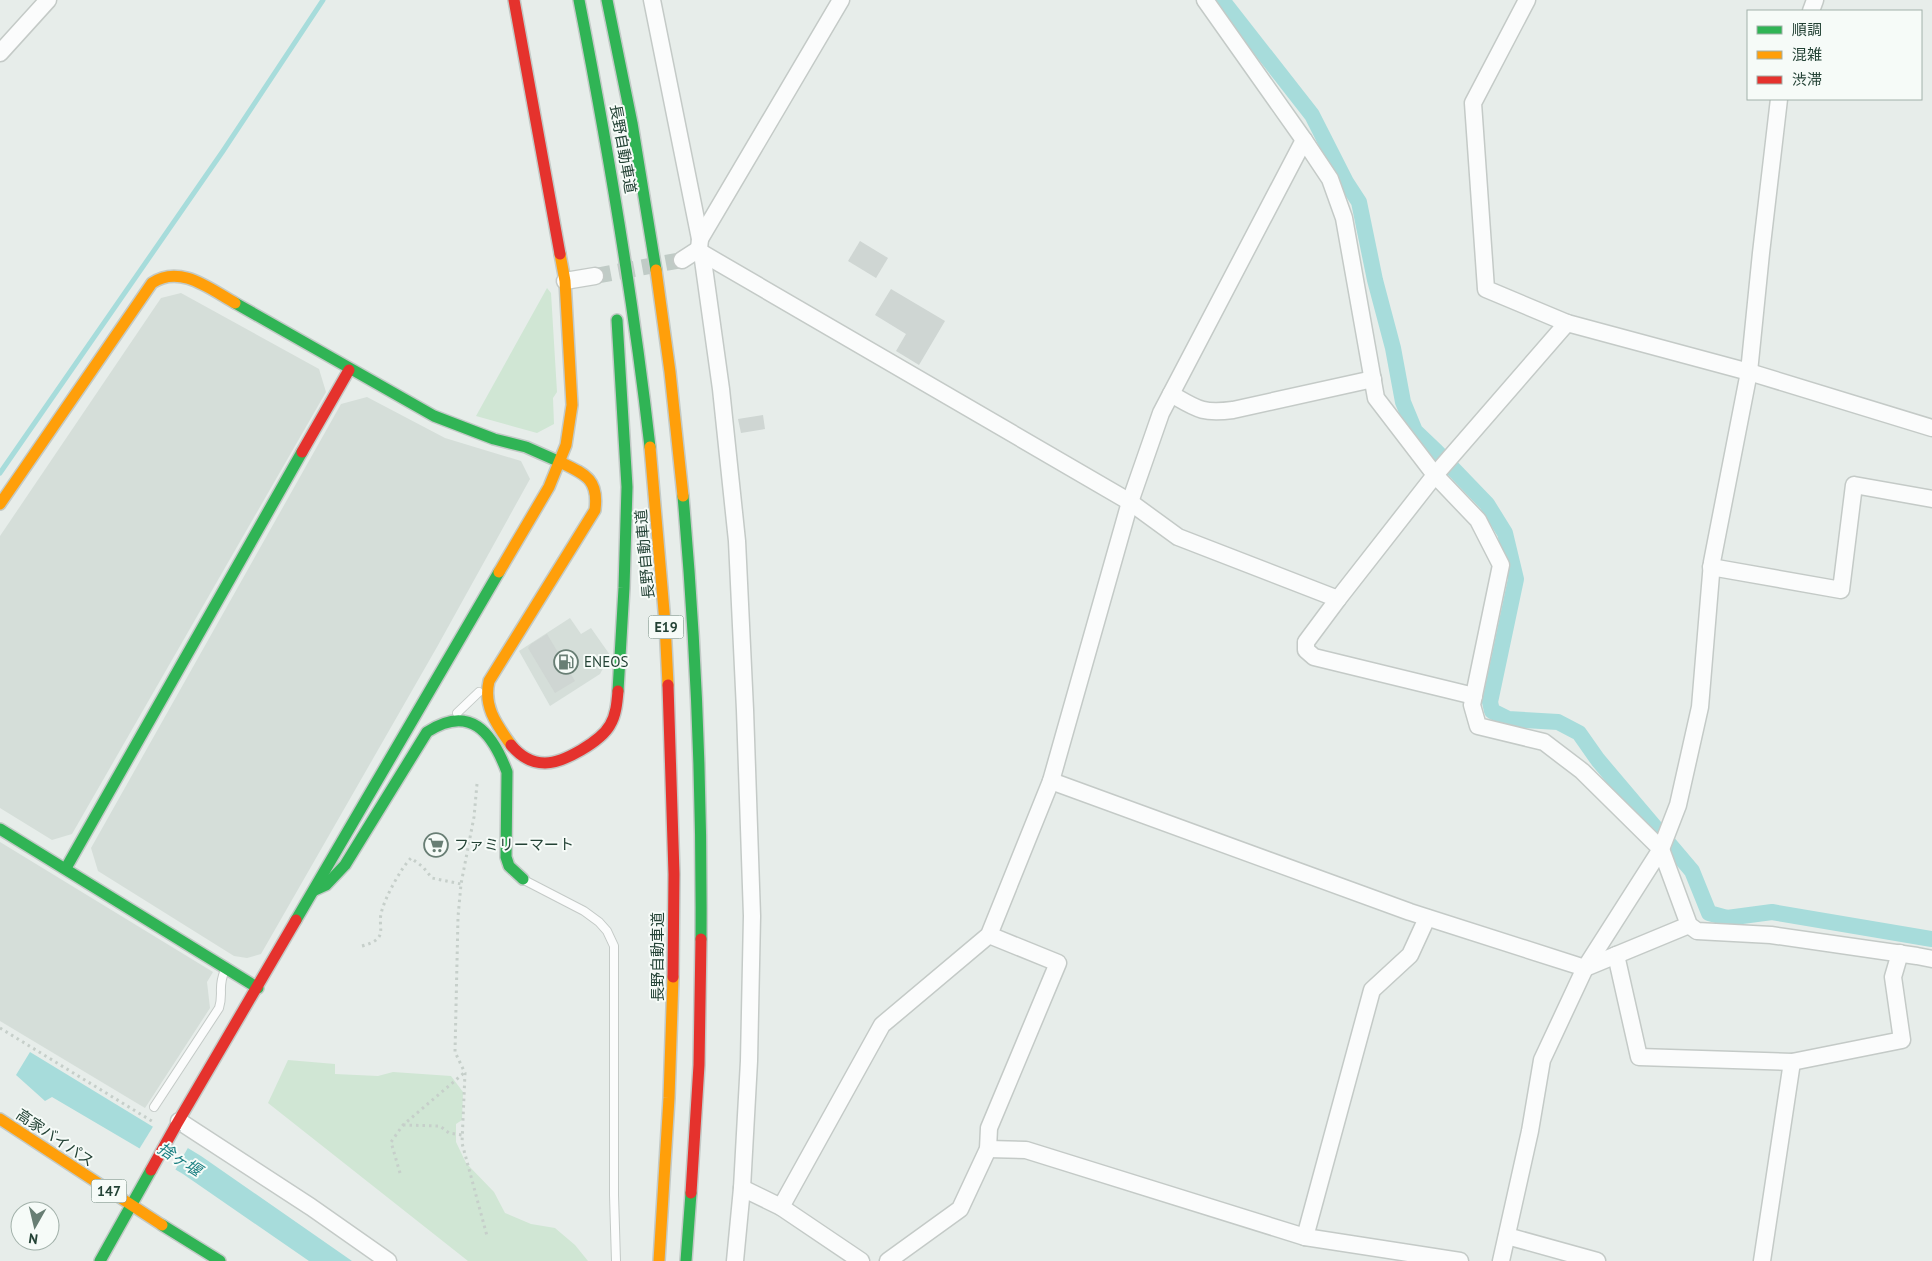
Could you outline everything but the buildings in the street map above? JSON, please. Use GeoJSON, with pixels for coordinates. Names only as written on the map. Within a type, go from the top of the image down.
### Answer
{"type":"FeatureCollection","features":[{"type":"Feature","properties":{"kind":"main road"},"geometry":{"type":"LineString","coordinates":[[100,1261],[130,1205],[535,511],[566,446],[572,405],[565,281],[514,0]]}},
{"type":"Feature","properties":{"kind":"main road","name":"長野自動車道"},"geometry":{"type":"LineString","coordinates":[[579,0],[609,152],[628,273],[646,407],[666,627],[674,856],[673,1000],[669,1110],[659,1261]]}},
{"type":"Feature","properties":{"kind":"main road","name":"長野自動車道"},"geometry":{"type":"LineString","coordinates":[[607,0],[636,148],[657,277],[683,484],[694,628],[701,840],[701,1003],[686,1261]]}},
{"type":"Feature","properties":{"kind":"main road"},"geometry":{"type":"LineString","coordinates":[[583,21],[592,134]]}},
{"type":"Feature","properties":{"kind":"main road"},"geometry":{"type":"LineString","coordinates":[[0,504],[152,283],[160,277],[169,274],[180,275],[194,280],[349,370],[434,416],[494,439],[537,451],[580,472],[593,482],[597,490],[595,510],[489,681],[486,692],[491,716],[519,754],[533,765],[558,760],[599,738],[613,720],[617,705],[624,588],[627,487],[617,312]]}},
{"type":"Feature","properties":{"kind":"main road"},"geometry":{"type":"LineString","coordinates":[[66,868],[349,370]]}},
{"type":"Feature","properties":{"kind":"main road"},"geometry":{"type":"LineString","coordinates":[[315,890],[326,885],[345,865],[427,732],[438,725],[460,720],[480,727],[487,734],[507,772],[506,857],[509,866],[523,879]]}},
{"type":"Feature","properties":{"kind":"main road"},"geometry":{"type":"LineString","coordinates":[[0,829],[258,988]]}},
{"type":"Feature","properties":{"kind":"main road","name":"高家バイパス"},"geometry":{"type":"LineString","coordinates":[[0,1119],[130,1205],[220,1261]]}},
{"type":"Feature","properties":{"kind":"street"},"geometry":{"type":"LineString","coordinates":[[0,53],[48,0]]}},
{"type":"Feature","properties":{"kind":"street"},"geometry":{"type":"LineString","coordinates":[[652,0],[700,247],[721,389],[736,531],[745,710],[752,916],[750,1061],[742,1188],[735,1261]]}},
{"type":"Feature","properties":{"kind":"street"},"geometry":{"type":"LineString","coordinates":[[682,260],[700,247],[841,0]]}},
{"type":"Feature","properties":{"kind":"street"},"geometry":{"type":"LineString","coordinates":[[1205,0],[1330,179],[1344,218],[1376,398],[1435,475],[1478,520],[1501,565],[1472,704],[1478,726],[1544,742],[1582,771],[1662,850],[1689,925],[1697,931],[1771,934],[1932,959]]}},
{"type":"Feature","properties":{"kind":"street"},"geometry":{"type":"LineString","coordinates":[[1527,0],[1473,103],[1486,289],[1567,323],[1749,372],[1932,428]]}},
{"type":"Feature","properties":{"kind":"street"},"geometry":{"type":"LineString","coordinates":[[1501,1261],[1530,1132],[1542,1060],[1585,968],[1662,850],[1678,804],[1700,707],[1711,567],[1749,372],[1779,100]]}},
{"type":"Feature","properties":{"kind":"street"},"geometry":{"type":"LineString","coordinates":[[781,1207],[882,1024],[990,935],[1051,781],[1130,502],[1161,413],[1304,140]]}},
{"type":"Feature","properties":{"kind":"street"},"geometry":{"type":"LineString","coordinates":[[700,247],[1130,502],[1178,536],[1338,599]]}},
{"type":"Feature","properties":{"kind":"street"},"geometry":{"type":"LineString","coordinates":[[565,281],[595,276]]}},
{"type":"Feature","properties":{"kind":"street"},"geometry":{"type":"LineString","coordinates":[[1474,696],[1314,657],[1306,650],[1306,642],[1435,475],[1567,323]]}},
{"type":"Feature","properties":{"kind":"street"},"geometry":{"type":"LineString","coordinates":[[1171,394],[1197,409],[1212,413],[1233,410],[1373,378]]}},
{"type":"Feature","properties":{"kind":"street"},"geometry":{"type":"LineString","coordinates":[[1711,567],[1841,590],[1854,484],[1932,499]]}},
{"type":"Feature","properties":{"kind":"street"},"geometry":{"type":"LineString","coordinates":[[1051,781],[1427,918],[1585,968],[1689,925]]}},
{"type":"Feature","properties":{"kind":"street"},"geometry":{"type":"LineString","coordinates":[[1305,1237],[1372,990],[1410,955],[1427,918]]}},
{"type":"Feature","properties":{"kind":"street"},"geometry":{"type":"LineString","coordinates":[[888,1261],[960,1209],[988,1149],[990,1128],[1058,963],[990,935]]}},
{"type":"Feature","properties":{"kind":"street"},"geometry":{"type":"LineString","coordinates":[[1616,955],[1639,1057],[1792,1062],[1902,1040],[1893,977],[1900,953]]}},
{"type":"Feature","properties":{"kind":"street"},"geometry":{"type":"LineString","coordinates":[[1762,1261],[1792,1062]]}},
{"type":"Feature","properties":{"kind":"street"},"geometry":{"type":"LineString","coordinates":[[177,1124],[311,1207],[388,1261]]}},
{"type":"Feature","properties":{"kind":"street"},"geometry":{"type":"LineString","coordinates":[[988,1149],[1026,1150],[1305,1237],[1460,1261]]}},
{"type":"Feature","properties":{"kind":"street"},"geometry":{"type":"LineString","coordinates":[[742,1188],[781,1207],[861,1261]]}},
{"type":"Feature","properties":{"kind":"street"},"geometry":{"type":"LineString","coordinates":[[1507,1236],[1597,1261]]}},
{"type":"Feature","properties":{"kind":"lane"},"geometry":{"type":"LineString","coordinates":[[448,722],[489,681]]}},
{"type":"Feature","properties":{"kind":"lane"},"geometry":{"type":"LineString","coordinates":[[507,796],[517,779]]}},
{"type":"Feature","properties":{"kind":"lane"},"geometry":{"type":"LineString","coordinates":[[523,879],[584,911],[599,922],[607,931],[614,946],[614,1185],[616,1261]]}},
{"type":"Feature","properties":{"kind":"lane"},"geometry":{"type":"LineString","coordinates":[[154,1107],[219,1008],[222,999],[220,981],[226,968]]}},
{"type":"Feature","properties":{"kind":"path"},"geometry":{"type":"LineString","coordinates":[[478,784],[474,817],[461,884],[458,917],[455,1052],[465,1073],[462,1143],[487,1236]]}},
{"type":"Feature","properties":{"kind":"path"},"geometry":{"type":"LineString","coordinates":[[362,946],[374,942],[380,935],[382,910],[404,866],[411,858],[423,867],[432,878],[461,884]]}},
{"type":"Feature","properties":{"kind":"path"},"geometry":{"type":"LineString","coordinates":[[400,1173],[391,1142],[403,1125],[465,1073]]}},
{"type":"Feature","properties":{"kind":"path"},"geometry":{"type":"LineString","coordinates":[[403,1125],[440,1126],[449,1133],[462,1135]]}},
{"type":"Feature","properties":{"kind":"shaded area"},"geometry":{"type":"Polygon","coordinates":[[[181,293],[319,369],[326,392],[72,834],[52,840],[0,808],[0,536],[161,298],[181,293]]]}},
{"type":"Feature","properties":{"kind":"shaded area"},"geometry":{"type":"Polygon","coordinates":[[[367,397],[445,438],[521,461],[530,479],[437,647],[261,954],[247,958],[234,956],[98,871],[91,848],[341,404],[367,397]]]}},
{"type":"Feature","properties":{"kind":"shaded area","name":"ENEOS"},"geometry":{"type":"Polygon","coordinates":[[[570,618],[581,634],[591,628],[610,655],[600,674],[550,706],[519,651],[570,618]]]}},
{"type":"Feature","properties":{"kind":"shaded area"},"geometry":{"type":"Polygon","coordinates":[[[0,842],[213,972],[207,982],[210,1008],[145,1108],[0,1021],[0,842]]]}},
{"type":"Feature","properties":{"kind":"green space"},"geometry":{"type":"Polygon","coordinates":[[[547,288],[551,293],[557,392],[553,398],[554,424],[537,433],[476,416],[547,288]]]}},
{"type":"Feature","properties":{"kind":"green space"},"geometry":{"type":"Polygon","coordinates":[[[288,1060],[335,1064],[335,1074],[378,1076],[393,1072],[451,1076],[463,1092],[462,1120],[456,1124],[456,1142],[466,1163],[494,1192],[505,1213],[531,1224],[555,1228],[575,1245],[588,1261],[468,1261],[268,1103],[288,1060]]]}},
{"type":"Feature","properties":{"kind":"water","name":"捨ヶ堰"},"geometry":{"type":"Polygon","coordinates":[[[30,1052],[201,1156],[352,1261],[309,1261],[183,1174],[52,1097],[45,1101],[16,1075],[30,1052]]]}},
{"type":"Feature","properties":{"kind":"pier"},"geometry":{"type":"Polygon","coordinates":[[[154,1125],[189,1146],[174,1172],[138,1151],[154,1125]]]}},
{"type":"Feature","properties":{"kind":"waterway"},"geometry":{"type":"LineString","coordinates":[[0,473],[223,151],[323,0]]}},
{"type":"Feature","properties":{"kind":"waterway"},"geometry":{"type":"LineString","coordinates":[[1222,0],[1312,115],[1346,182],[1359,202],[1375,280],[1393,348],[1403,402],[1415,431],[1487,504],[1505,533],[1516,579],[1490,702],[1492,711],[1508,719],[1558,722],[1579,733],[1598,760],[1692,871],[1709,913],[1727,918],[1772,912],[1932,939]]}},
{"type":"Feature","properties":{"kind":"tunnel"},"geometry":{"type":"LineString","coordinates":[[595,276],[682,260]]}},
{"type":"Feature","properties":{"kind":"traffic: fast"},"geometry":{"type":"LineString","coordinates":[[579,0],[619,223],[650,447]]}},
{"type":"Feature","properties":{"kind":"traffic: fast"},"geometry":{"type":"LineString","coordinates":[[607,0],[632,123],[656,270]]}},
{"type":"Feature","properties":{"kind":"traffic: fast"},"geometry":{"type":"LineString","coordinates":[[235,303],[434,416],[494,439],[526,447],[560,462]]}},
{"type":"Feature","properties":{"kind":"traffic: fast"},"geometry":{"type":"LineString","coordinates":[[617,320],[627,487],[618,691]]}},
{"type":"Feature","properties":{"kind":"traffic: fast"},"geometry":{"type":"LineString","coordinates":[[66,868],[302,452]]}},
{"type":"Feature","properties":{"kind":"traffic: fast"},"geometry":{"type":"LineString","coordinates":[[683,496],[697,717],[701,939]]}},
{"type":"Feature","properties":{"kind":"traffic: fast"},"geometry":{"type":"LineString","coordinates":[[296,920],[499,572]]}},
{"type":"Feature","properties":{"kind":"traffic: fast"},"geometry":{"type":"LineString","coordinates":[[315,890],[326,885],[345,865],[427,732],[442,724],[456,721],[478,726],[494,745],[507,772],[506,857],[509,866],[523,879]]}},
{"type":"Feature","properties":{"kind":"traffic: fast"},"geometry":{"type":"LineString","coordinates":[[0,829],[258,988]]}},
{"type":"Feature","properties":{"kind":"traffic: fast"},"geometry":{"type":"LineString","coordinates":[[100,1261],[151,1170]]}},
{"type":"Feature","properties":{"kind":"traffic: fast"},"geometry":{"type":"LineString","coordinates":[[686,1261],[691,1193]]}},
{"type":"Feature","properties":{"kind":"traffic: fast"},"geometry":{"type":"LineString","coordinates":[[162,1225],[220,1261]]}},
{"type":"Feature","properties":{"kind":"traffic: slow"},"geometry":{"type":"LineString","coordinates":[[499,572],[549,487],[566,445],[572,405],[565,281],[560,254]]}},
{"type":"Feature","properties":{"kind":"traffic: slow"},"geometry":{"type":"LineString","coordinates":[[656,270],[670,372],[683,496]]}},
{"type":"Feature","properties":{"kind":"traffic: slow"},"geometry":{"type":"LineString","coordinates":[[0,504],[152,283],[173,276],[184,277],[205,286],[235,303]]}},
{"type":"Feature","properties":{"kind":"traffic: slow"},"geometry":{"type":"LineString","coordinates":[[650,447],[665,623],[668,685]]}},
{"type":"Feature","properties":{"kind":"traffic: slow"},"geometry":{"type":"LineString","coordinates":[[511,745],[492,715],[488,699],[489,681],[595,510],[595,491],[592,484],[583,474],[560,462]]}},
{"type":"Feature","properties":{"kind":"traffic: slow"},"geometry":{"type":"LineString","coordinates":[[659,1261],[669,1098],[673,977]]}},
{"type":"Feature","properties":{"kind":"traffic: slow"},"geometry":{"type":"LineString","coordinates":[[0,1119],[162,1225]]}},
{"type":"Feature","properties":{"kind":"traffic: jam"},"geometry":{"type":"LineString","coordinates":[[514,0],[560,254]]}},
{"type":"Feature","properties":{"kind":"traffic: jam"},"geometry":{"type":"LineString","coordinates":[[302,452],[349,370]]}},
{"type":"Feature","properties":{"kind":"traffic: jam"},"geometry":{"type":"LineString","coordinates":[[668,685],[674,874],[673,977]]}},
{"type":"Feature","properties":{"kind":"traffic: jam"},"geometry":{"type":"LineString","coordinates":[[511,745],[526,758],[540,763],[553,762],[572,755],[599,738],[610,725],[615,713],[618,691]]}},
{"type":"Feature","properties":{"kind":"traffic: jam"},"geometry":{"type":"LineString","coordinates":[[175,1127],[296,920]]}},
{"type":"Feature","properties":{"kind":"traffic: jam"},"geometry":{"type":"LineString","coordinates":[[691,1193],[699,1065],[701,939]]}},
{"type":"Feature","properties":{"kind":"traffic: jam"},"geometry":{"type":"LineString","coordinates":[[151,1170],[175,1127]]}},
{"type":"Feature","properties":{"kind":"place","name":"ENEOS"},"geometry":{"type":"Point","coordinates":[566,662]}},
{"type":"Feature","properties":{"kind":"place","name":"ファミリーマート"},"geometry":{"type":"Point","coordinates":[436,845]}}]}
